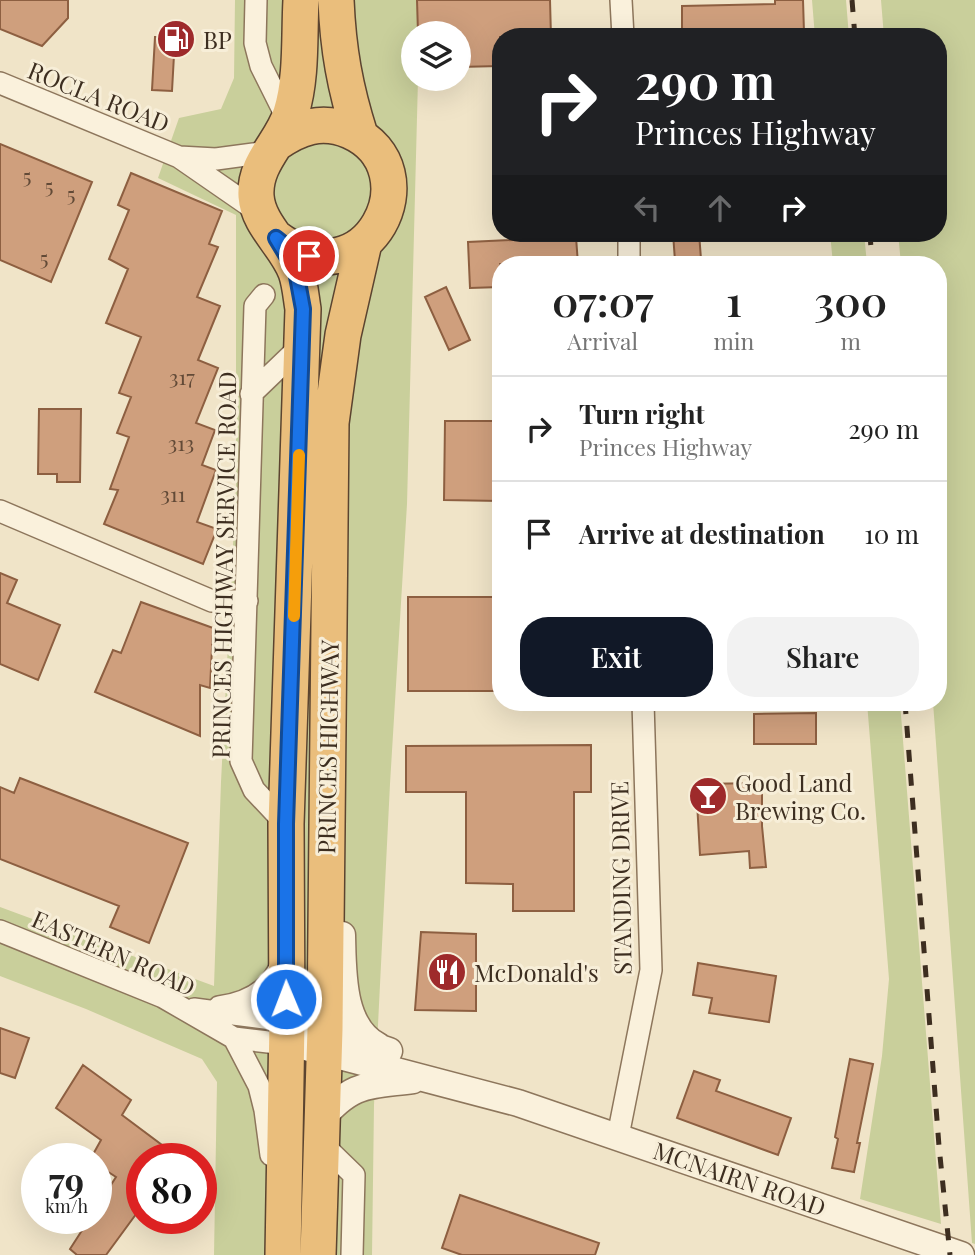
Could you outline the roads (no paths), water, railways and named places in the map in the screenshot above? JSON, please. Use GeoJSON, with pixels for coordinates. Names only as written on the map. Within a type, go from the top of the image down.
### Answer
{"type":"FeatureCollection","features":[{"type":"Feature","properties":{"kind":"highway","name":"PRINCES HIGHWAY"},"geometry":{"type":"LineString","coordinates":[[283,1239],[286,824],[303,309],[296,271],[268,226],[256,197],[261,166],[278,137],[297,90],[301,0]]}},
{"type":"Feature","properties":{"kind":"highway","name":"PRINCES HIGHWAY"},"geometry":{"type":"LineString","coordinates":[[318,1255],[324,1040],[331,424],[343,335],[364,243],[385,214],[389,197],[388,179],[378,155],[360,135],[345,89],[337,33],[336,0]]}},
{"type":"Feature","properties":{"kind":"highway"},"geometry":{"type":"LineString","coordinates":[[278,137],[316,124],[339,126],[360,135]]}},
{"type":"Feature","properties":{"kind":"highway"},"geometry":{"type":"LineString","coordinates":[[268,226],[291,250],[309,256],[329,257],[347,253],[364,243]]}},
{"type":"Feature","properties":{"kind":"highway"},"geometry":{"type":"LineString","coordinates":[[286,824],[304,818],[314,800],[327,736]]}},
{"type":"Feature","properties":{"kind":"street"},"geometry":{"type":"LineString","coordinates":[[256,0],[255,43],[261,66],[284,111],[278,137]]}},
{"type":"Feature","properties":{"kind":"street"},"geometry":{"type":"LineString","coordinates":[[621,0],[622,28]]}},
{"type":"Feature","properties":{"kind":"street","name":"ROCLA ROAD"},"geometry":{"type":"LineString","coordinates":[[0,83],[179,156],[268,226]]}},
{"type":"Feature","properties":{"kind":"street","name":"ROCLA ROAD"},"geometry":{"type":"LineString","coordinates":[[179,156],[216,159],[278,137]]}},
{"type":"Feature","properties":{"kind":"street","name":"PRINCES HIGHWAY SERVICE ROAD"},"geometry":{"type":"LineString","coordinates":[[264,295],[255,306],[242,761],[254,790],[286,824]]}},
{"type":"Feature","properties":{"kind":"street"},"geometry":{"type":"LineString","coordinates":[[251,394],[302,345]]}},
{"type":"Feature","properties":{"kind":"street"},"geometry":{"type":"LineString","coordinates":[[0,512],[212,601],[247,601]]}},
{"type":"Feature","properties":{"kind":"street","name":"STANDING DRIVE"},"geometry":{"type":"LineString","coordinates":[[618,1136],[651,970],[643,711]]}},
{"type":"Feature","properties":{"kind":"street"},"geometry":{"type":"LineString","coordinates":[[325,856],[341,905],[343,970],[351,1011],[356,1026],[368,1040],[389,1051]]}},
{"type":"Feature","properties":{"kind":"street","name":"EASTERN ROAD"},"geometry":{"type":"LineString","coordinates":[[0,931],[163,997],[234,1038],[286,1032]]}},
{"type":"Feature","properties":{"kind":"street"},"geometry":{"type":"LineString","coordinates":[[199,1010],[237,1004],[258,995],[277,977],[286,954]]}},
{"type":"Feature","properties":{"kind":"street"},"geometry":{"type":"LineString","coordinates":[[163,997],[199,1010],[286,1032]]}},
{"type":"Feature","properties":{"kind":"street","name":"MCNAIRN ROAD"},"geometry":{"type":"LineString","coordinates":[[286,1032],[389,1051],[518,1103]]}},
{"type":"Feature","properties":{"kind":"street"},"geometry":{"type":"LineString","coordinates":[[234,1038],[259,1086],[265,1110],[283,1239]]}},
{"type":"Feature","properties":{"kind":"street","name":"MCNAIRN ROAD"},"geometry":{"type":"LineString","coordinates":[[324,1040],[422,1078],[518,1103],[961,1255]]}},
{"type":"Feature","properties":{"kind":"street"},"geometry":{"type":"LineString","coordinates":[[352,1255],[354,1175],[320,1131],[338,1100],[351,1091],[422,1078]]}},
{"type":"Feature","properties":{"kind":"railway"},"geometry":{"type":"LineString","coordinates":[[852,0],[854,28]]}},
{"type":"Feature","properties":{"kind":"railway"},"geometry":{"type":"LineString","coordinates":[[871,242],[871,256]]}},
{"type":"Feature","properties":{"kind":"railway"},"geometry":{"type":"LineString","coordinates":[[906,711],[939,1146],[950,1255]]}},
{"type":"Feature","properties":{"kind":"place","name":"BP"},"geometry":{"type":"Point","coordinates":[176,39]}},
{"type":"Feature","properties":{"kind":"place","name":"Good Land Brewing Co."},"geometry":{"type":"Point","coordinates":[708,796]}},
{"type":"Feature","properties":{"kind":"place","name":"McDonald's"},"geometry":{"type":"Point","coordinates":[447,972]}}]}
